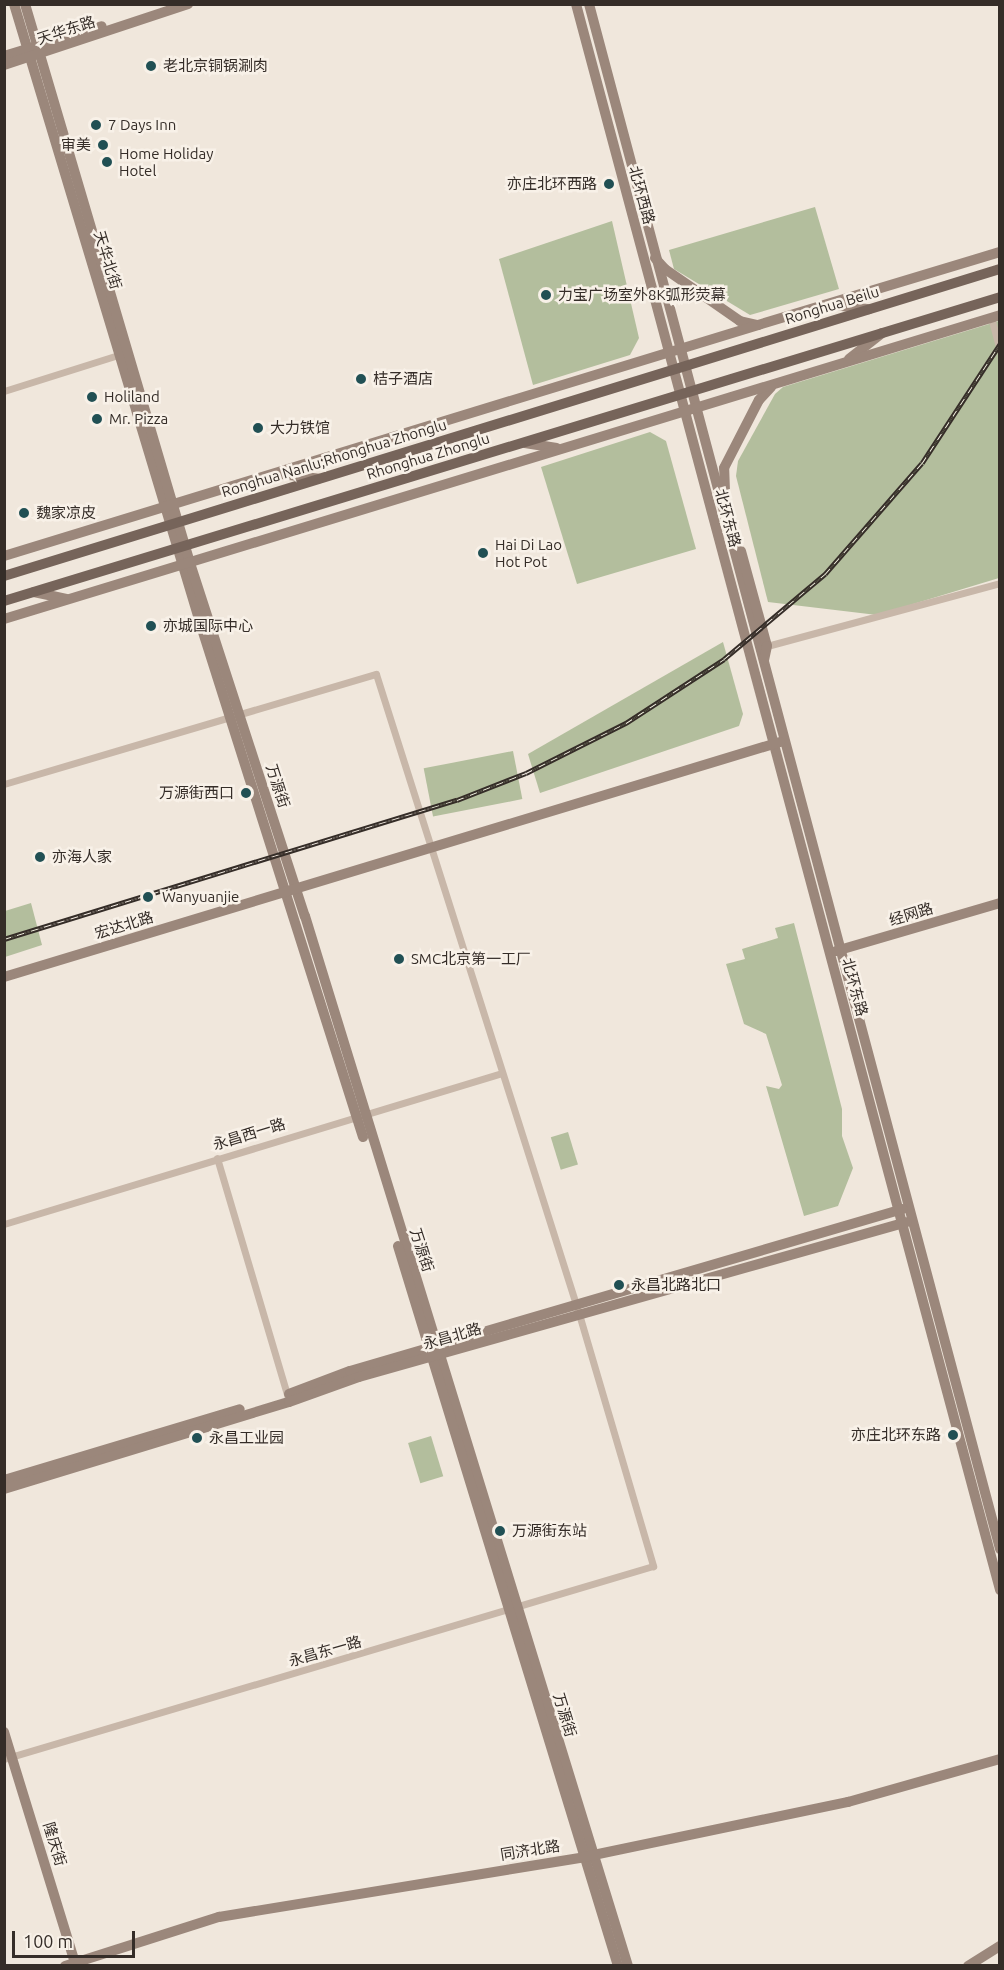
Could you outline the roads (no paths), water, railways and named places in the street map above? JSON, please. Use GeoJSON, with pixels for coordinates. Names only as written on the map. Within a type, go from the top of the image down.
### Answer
{"type":"FeatureCollection","features":[{"type":"Feature","properties":{"kind":"main road","name":"Ronghua Beilu"},"geometry":{"type":"LineString","coordinates":[[673,370],[999,269]]}},
{"type":"Feature","properties":{"kind":"main road"},"geometry":{"type":"LineString","coordinates":[[679,393],[999,297]]}},
{"type":"Feature","properties":{"kind":"main road","name":"Ronghua Nanlu;Rhonghua Zhonglu"},"geometry":{"type":"LineString","coordinates":[[4,576],[673,370]]}},
{"type":"Feature","properties":{"kind":"main road","name":"Rhonghua Zhonglu"},"geometry":{"type":"LineString","coordinates":[[181,546],[525,443],[679,393]]}},
{"type":"Feature","properties":{"kind":"main road"},"geometry":{"type":"LineString","coordinates":[[4,601],[181,546]]}},
{"type":"Feature","properties":{"kind":"street","name":"天华北街"},"geometry":{"type":"LineString","coordinates":[[14,4],[34,52],[181,546]]}},
{"type":"Feature","properties":{"kind":"street","name":"天华北街"},"geometry":{"type":"LineString","coordinates":[[25,4],[34,52],[121,354],[170,505]]}},
{"type":"Feature","properties":{"kind":"street","name":"天华东路"},"geometry":{"type":"LineString","coordinates":[[4,65],[108,24],[135,21],[188,4]]}},
{"type":"Feature","properties":{"kind":"street","name":"北环西路"},"geometry":{"type":"LineString","coordinates":[[576,4],[679,393]]}},
{"type":"Feature","properties":{"kind":"street","name":"北环西路"},"geometry":{"type":"LineString","coordinates":[[589,4],[653,255],[691,389]]}},
{"type":"Feature","properties":{"kind":"street","name":"天华东路"},"geometry":{"type":"LineString","coordinates":[[4,56],[34,52]]}},
{"type":"Feature","properties":{"kind":"street"},"geometry":{"type":"LineString","coordinates":[[4,556],[999,252]]}},
{"type":"Feature","properties":{"kind":"street"},"geometry":{"type":"LineString","coordinates":[[653,255],[664,268],[740,321],[758,325]]}},
{"type":"Feature","properties":{"kind":"street"},"geometry":{"type":"LineString","coordinates":[[830,304],[870,309]]}},
{"type":"Feature","properties":{"kind":"street"},"geometry":{"type":"LineString","coordinates":[[4,620],[995,316],[999,350]]}},
{"type":"Feature","properties":{"kind":"street"},"geometry":{"type":"LineString","coordinates":[[844,363],[884,331]]}},
{"type":"Feature","properties":{"kind":"street"},"geometry":{"type":"LineString","coordinates":[[4,391],[121,354]]}},
{"type":"Feature","properties":{"kind":"street"},"geometry":{"type":"LineString","coordinates":[[763,663],[767,646],[722,481],[724,468],[759,400],[774,384]]}},
{"type":"Feature","properties":{"kind":"street","name":"北环东路"},"geometry":{"type":"LineString","coordinates":[[691,389],[763,663],[778,742]]}},
{"type":"Feature","properties":{"kind":"street","name":"北环东路"},"geometry":{"type":"LineString","coordinates":[[679,393],[835,952],[903,1209],[999,1590]]}},
{"type":"Feature","properties":{"kind":"street"},"geometry":{"type":"LineString","coordinates":[[525,443],[561,448]]}},
{"type":"Feature","properties":{"kind":"street"},"geometry":{"type":"LineString","coordinates":[[275,474],[319,479]]}},
{"type":"Feature","properties":{"kind":"street","name":"万源街"},"geometry":{"type":"LineString","coordinates":[[181,546],[291,889],[435,1352],[589,1856],[618,1965]]}},
{"type":"Feature","properties":{"kind":"street"},"geometry":{"type":"LineString","coordinates":[[767,646],[999,583]]}},
{"type":"Feature","properties":{"kind":"street"},"geometry":{"type":"LineString","coordinates":[[34,592],[69,600]]}},
{"type":"Feature","properties":{"kind":"street"},"geometry":{"type":"LineString","coordinates":[[4,784],[376,674],[578,1309]]}},
{"type":"Feature","properties":{"kind":"street","name":"宏达北路"},"geometry":{"type":"LineString","coordinates":[[4,977],[778,742]]}},
{"type":"Feature","properties":{"kind":"street","name":"经网路"},"geometry":{"type":"LineString","coordinates":[[835,952],[999,903]]}},
{"type":"Feature","properties":{"kind":"street","name":"永昌西一路"},"geometry":{"type":"LineString","coordinates":[[4,1224],[502,1072]]}},
{"type":"Feature","properties":{"kind":"street"},"geometry":{"type":"LineString","coordinates":[[217,1158],[288,1398]]}},
{"type":"Feature","properties":{"kind":"street","name":"永昌北路"},"geometry":{"type":"LineString","coordinates":[[4,1490],[288,1398],[350,1371],[435,1352],[903,1209]]}},
{"type":"Feature","properties":{"kind":"street","name":"北环东路"},"geometry":{"type":"LineString","coordinates":[[906,1222],[999,1549]]}},
{"type":"Feature","properties":{"kind":"street","name":"永昌北路"},"geometry":{"type":"LineString","coordinates":[[578,1309],[906,1222]]}},
{"type":"Feature","properties":{"kind":"street","name":"永昌东一路"},"geometry":{"type":"LineString","coordinates":[[8,1758],[653,1566],[578,1309]]}},
{"type":"Feature","properties":{"kind":"street","name":"永昌北路"},"geometry":{"type":"LineString","coordinates":[[4,1480],[288,1398]]}},
{"type":"Feature","properties":{"kind":"street","name":"隆庆街"},"geometry":{"type":"LineString","coordinates":[[4,1732],[8,1758],[72,1964]]}},
{"type":"Feature","properties":{"kind":"street","name":"同济北路"},"geometry":{"type":"LineString","coordinates":[[72,1964],[219,1917],[589,1856],[848,1802],[999,1759]]}},
{"type":"Feature","properties":{"kind":"street","name":"万源街"},"geometry":{"type":"LineString","coordinates":[[589,1856],[628,1965]]}},
{"type":"Feature","properties":{"kind":"street"},"geometry":{"type":"LineString","coordinates":[[968,1965],[999,1946]]}},
{"type":"Feature","properties":{"kind":"railway"},"geometry":{"type":"LineString","coordinates":[[4,939],[457,800],[526,773],[626,723],[724,659],[825,574],[922,463],[1000,344]]}},
{"type":"Feature","properties":{"kind":"place","name":"老北京铜锅涮肉"},"geometry":{"type":"Point","coordinates":[151,66]}},
{"type":"Feature","properties":{"kind":"place","name":"7 Days Inn"},"geometry":{"type":"Point","coordinates":[96,125]}},
{"type":"Feature","properties":{"kind":"place","name":"审美"},"geometry":{"type":"Point","coordinates":[103,145]}},
{"type":"Feature","properties":{"kind":"place","name":"Home Holiday Hotel"},"geometry":{"type":"Point","coordinates":[107,162]}},
{"type":"Feature","properties":{"kind":"place","name":"亦庄北环西路"},"geometry":{"type":"Point","coordinates":[609,184]}},
{"type":"Feature","properties":{"kind":"place","name":"力宝广场室外8K弧形荧幕"},"geometry":{"type":"Point","coordinates":[546,295]}},
{"type":"Feature","properties":{"kind":"place","name":"桔子酒店"},"geometry":{"type":"Point","coordinates":[361,379]}},
{"type":"Feature","properties":{"kind":"place","name":"Holiland"},"geometry":{"type":"Point","coordinates":[92,397]}},
{"type":"Feature","properties":{"kind":"place","name":"Mr. Pizza"},"geometry":{"type":"Point","coordinates":[97,419]}},
{"type":"Feature","properties":{"kind":"place","name":"大力铁馆"},"geometry":{"type":"Point","coordinates":[258,428]}},
{"type":"Feature","properties":{"kind":"place","name":"魏家凉皮"},"geometry":{"type":"Point","coordinates":[24,513]}},
{"type":"Feature","properties":{"kind":"place","name":"Hai Di Lao Hot Pot"},"geometry":{"type":"Point","coordinates":[483,553]}},
{"type":"Feature","properties":{"kind":"place","name":"亦城国际中心"},"geometry":{"type":"Point","coordinates":[151,626]}},
{"type":"Feature","properties":{"kind":"place","name":"万源街西口"},"geometry":{"type":"Point","coordinates":[246,793]}},
{"type":"Feature","properties":{"kind":"place","name":"亦海人家"},"geometry":{"type":"Point","coordinates":[40,857]}},
{"type":"Feature","properties":{"kind":"place","name":"Wanyuanjie"},"geometry":{"type":"Point","coordinates":[148,897]}},
{"type":"Feature","properties":{"kind":"place","name":"SMC北京第一工厂"},"geometry":{"type":"Point","coordinates":[399,959]}},
{"type":"Feature","properties":{"kind":"place","name":"永昌北路北口"},"geometry":{"type":"Point","coordinates":[619,1285]}},
{"type":"Feature","properties":{"kind":"place","name":"亦庄北环东路"},"geometry":{"type":"Point","coordinates":[953,1435]}},
{"type":"Feature","properties":{"kind":"place","name":"永昌工业园"},"geometry":{"type":"Point","coordinates":[197,1438]}},
{"type":"Feature","properties":{"kind":"place","name":"万源街东站"},"geometry":{"type":"Point","coordinates":[500,1531]}}]}
